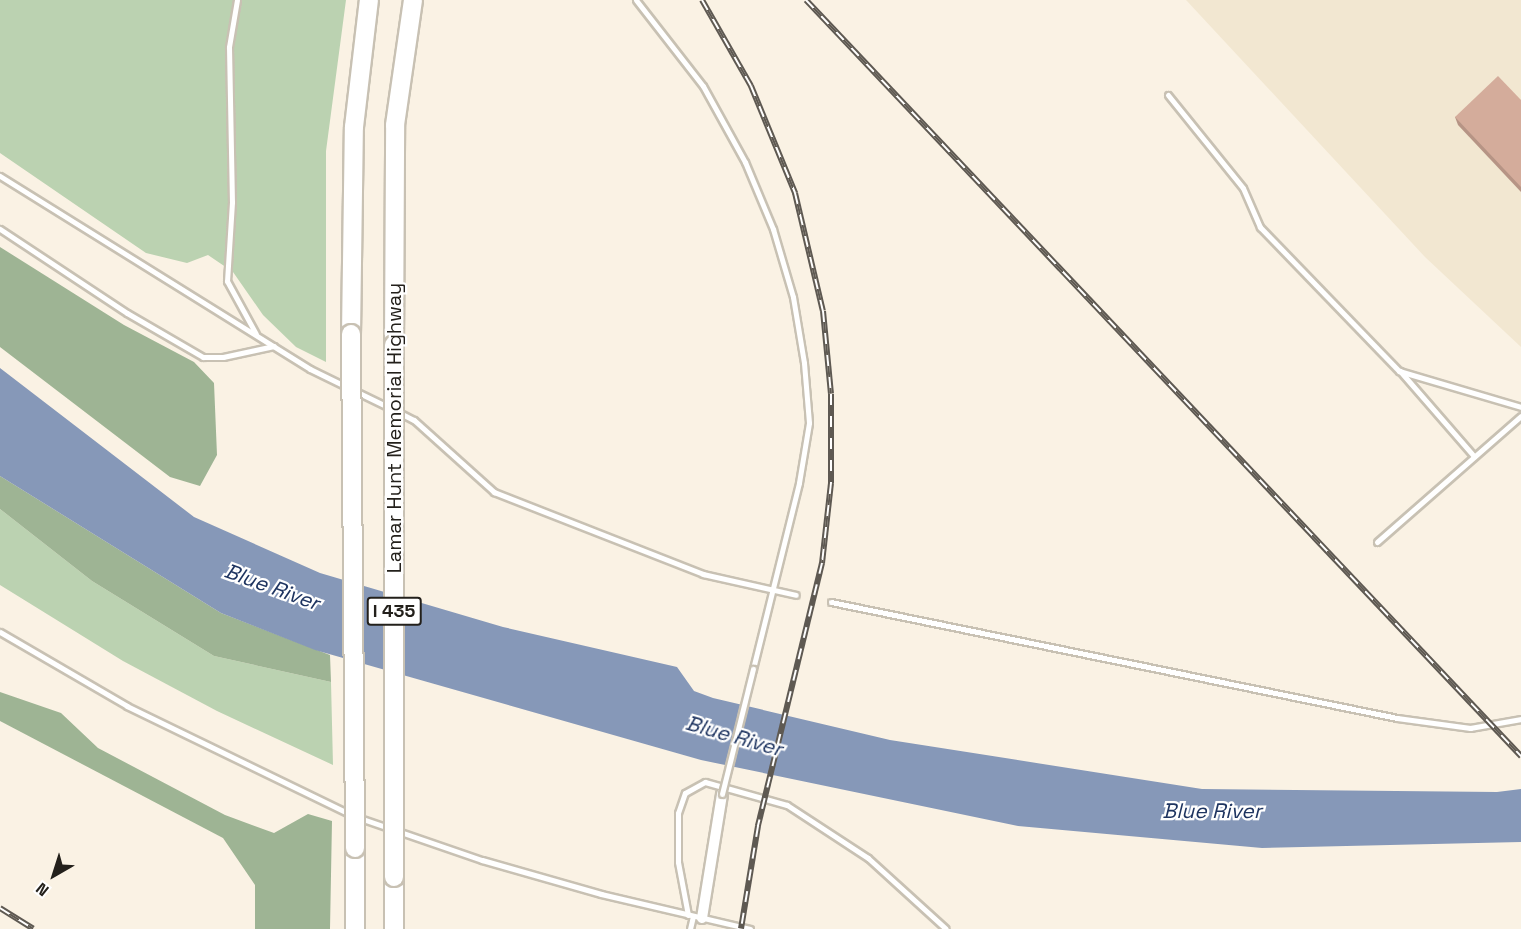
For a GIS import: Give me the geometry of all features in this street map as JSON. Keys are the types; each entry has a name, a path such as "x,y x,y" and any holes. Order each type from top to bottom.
{"highway":[{"name":"Lamar Hunt Memorial Highway","path":"355,929 351,334 354,128 369,0"},
{"name":"Lamar Hunt Memorial Highway","path":"394,929 395,125 413,0"}],"street":[{"path":"694,916 722,794"}],"lane":[{"path":"237,0 229,47 232,202 227,281 257,336"},
{"path":"636,0 703,86 745,162 773,229 792,297 804,363 808,423 799,483 722,794"},
{"path":"1168,95 1243,188 1260,227 1399,370 1474,456"},
{"path":"0,176 310,369 414,420 494,492 703,574 796,595"},
{"path":"0,229 127,313 203,357 223,357 274,346"},
{"path":"1399,370 1521,407"},
{"path":"1377,542 1521,416"},
{"path":"831,602 1397,718 1470,728 1521,719"},
{"path":"0,632 127,706 351,815 482,860 750,929"},
{"path":"690,929 694,916 678,862 678,813 685,793 705,782 787,805 868,858 946,929"}],"shaded area":[{"path":"1186,0 1521,0 1521,347 1425,257"}],"green space":[{"path":"0,0 346,0 326,151 326,362 296,347 263,315 233,272 208,255 187,263 146,253 0,153"},
{"path":"0,247 124,325 194,362 214,383 217,455 200,486 170,477 0,347"},
{"path":"0,476 221,613 330,655 331,682 214,656 92,581 0,509"},
{"path":"0,509 92,581 214,656 331,682 333,765 217,711 123,661 0,585"},
{"path":"0,692 61,713 98,748 225,815 274,833 308,814 332,821 330,929 255,929 255,885 223,838 0,721"}],"water":[{"name":"Blue River","path":"0,368 194,517 320,573 503,627 677,667 694,691 713,698 890,740 1202,789 1497,792 1521,789 1521,842 1262,848 1018,826 701,760 315,650 221,613 0,476"}],"building":[{"path":"1498,76 1521,100 1521,187 1455,117"}],"railway":[{"path":"702,0 751,86 795,193 823,311 831,394 831,483 822,563 758,826 741,929"},
{"path":"806,0 1521,756"},
{"path":"0,908 33,929"}]}
